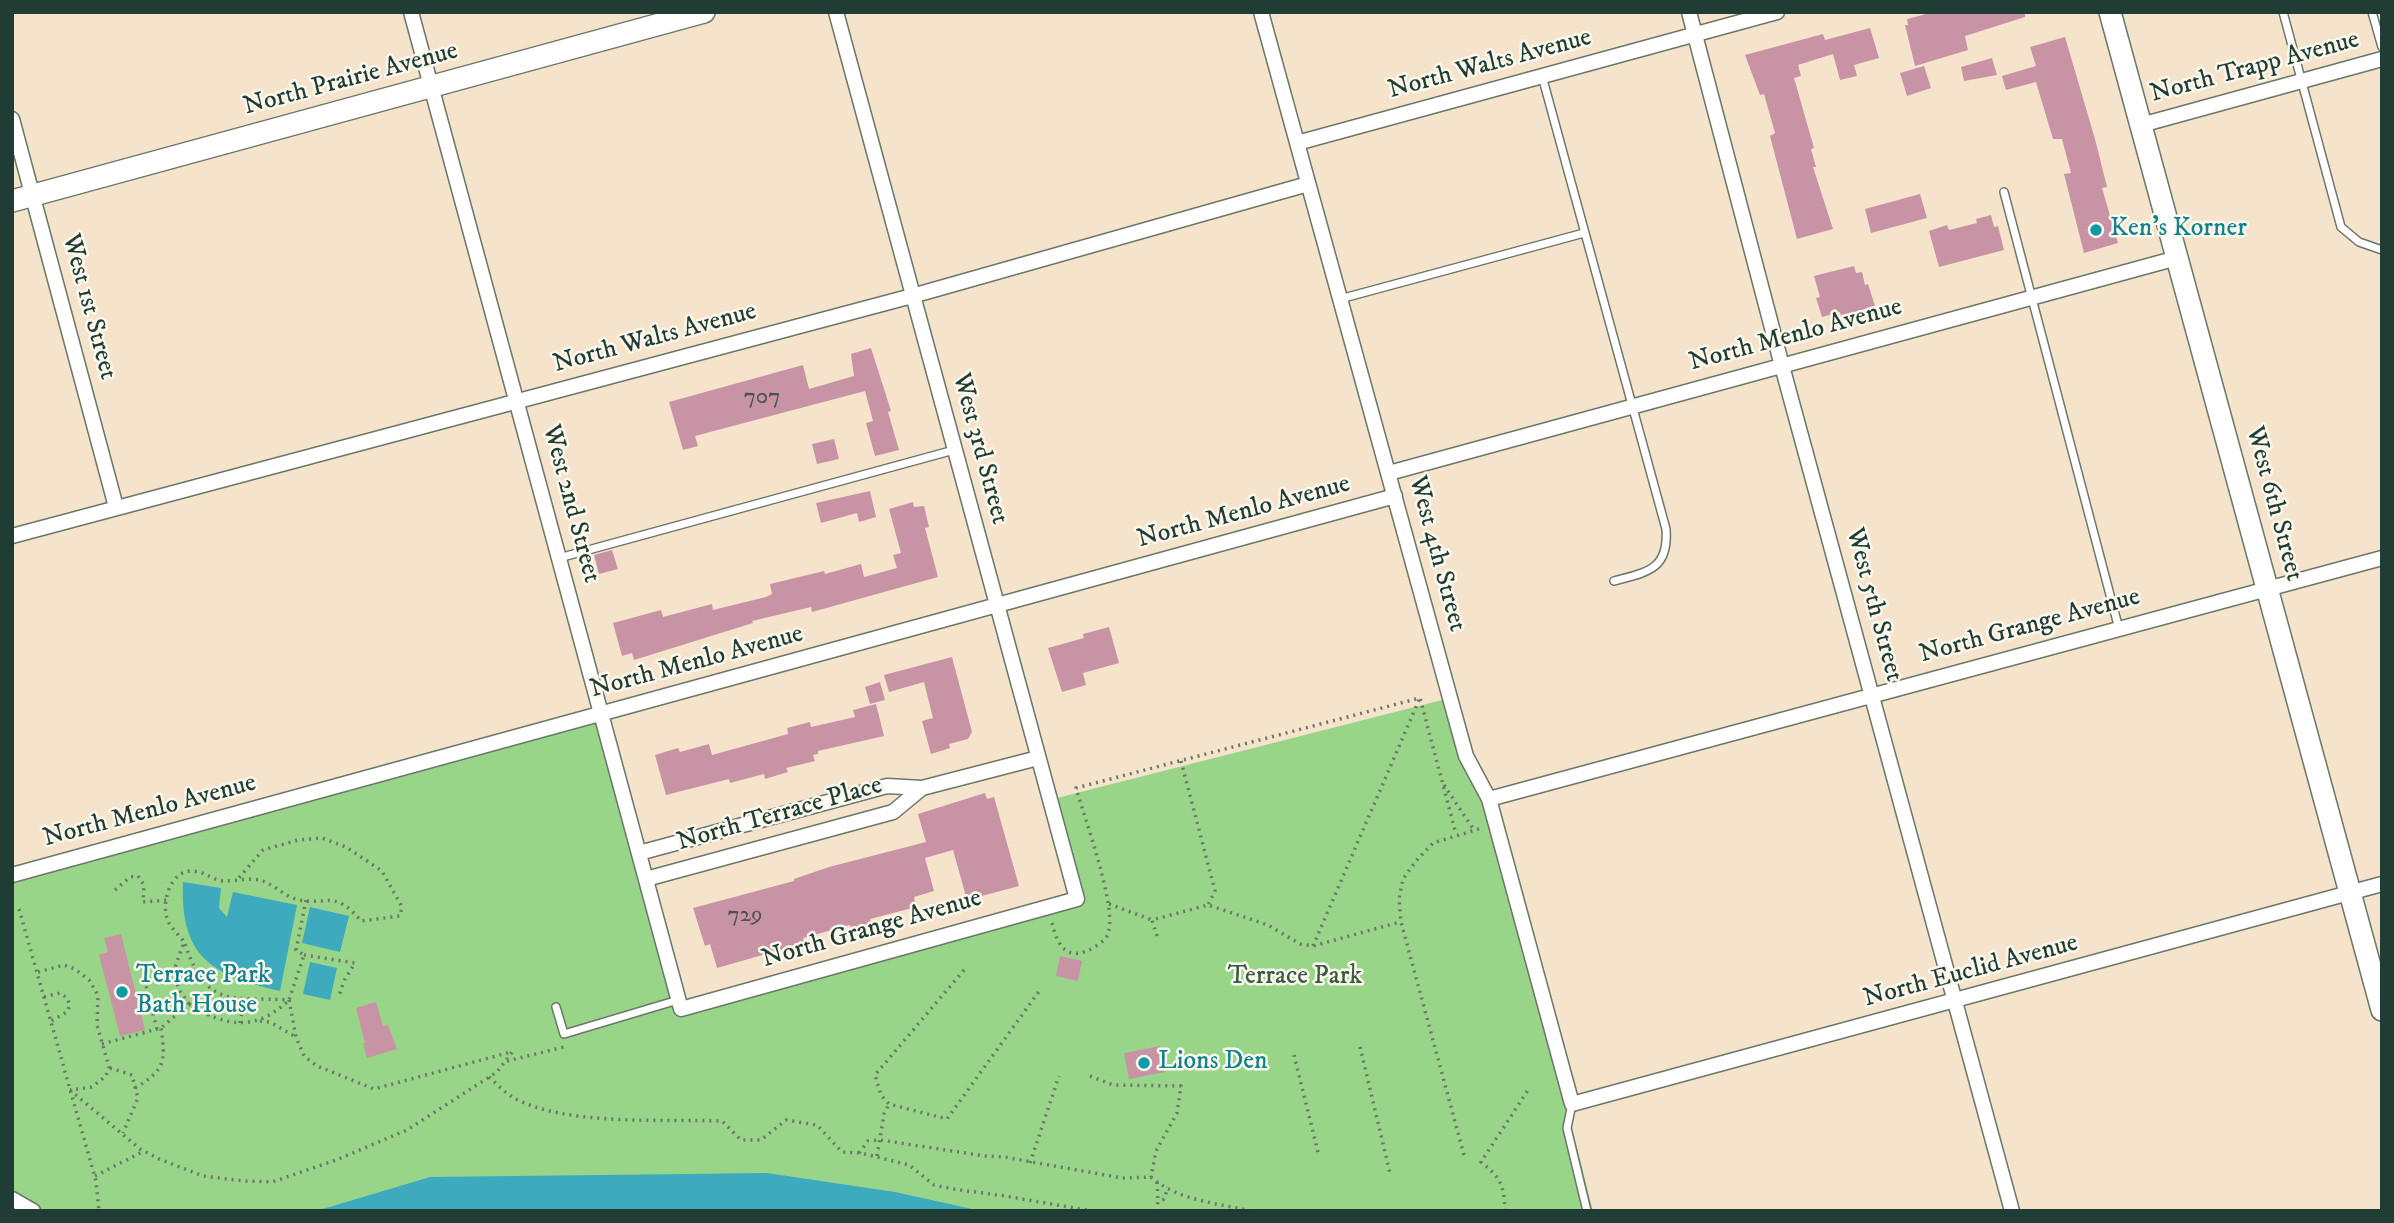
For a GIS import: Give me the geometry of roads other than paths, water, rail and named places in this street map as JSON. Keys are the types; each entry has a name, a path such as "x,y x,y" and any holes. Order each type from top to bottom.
{"main road":[{"name":"North Prairie Avenue","path":"23,199 704,12"},
{"name":"West 6th Street","path":"2110,12 2382,1010"}],"street":[{"name":"West 2nd Street","path":"411,12 680,1004"},
{"name":"West 3rd Street","path":"836,12 1077,899"},
{"name":"West 4th Street","path":"1261,12 1466,756 1489,799 1572,1104"},
{"name":"West 5th Street","path":"1689,12 1782,366 2012,1211"},
{"name":"North Walts Avenue","path":"1297,143 1777,12"},
{"name":"North Trapp Avenue","path":"2141,125 2382,60"},
{"name":"West 1st Street","path":"12,118 23,199 116,507"},
{"name":"North Walts Avenue","path":"12,536 912,296 1308,184"},
{"name":"North Menlo Avenue","path":"1389,473 2177,258"},
{"name":"North Menlo Avenue","path":"12,875 1395,496"},
{"name":"North Grange Avenue","path":"1489,799 2382,558"},
{"name":"North Terrace Place","path":"639,853 887,786 922,788 1038,758"},
{"name":"North Terrace Place","path":"646,880 893,812 922,788"},
{"name":"North Euclid Avenue","path":"1572,1104 2382,884"},
{"name":"North Grange Avenue","path":"680,1004 1077,899"},
{"path":"12,1199 33,1211"}],"lane":[{"path":"2283,12 2342,228 2360,242 2382,250"},
{"path":"2372,12 2382,47"},
{"path":"1542,76 1666,529 1664,556 1656,566 1647,572 1614,581"},
{"path":"2004,192 2119,629"},
{"path":"1340,299 1584,233"},
{"path":"558,558 954,450"},
{"path":"556,1007 564,1034 680,1004"},
{"path":"1572,1104 1567,1128 1587,1211"}],"water":[{"path":"183,882 221,888 219,908 227,917 233,892 297,905 280,991 236,978 205,959 194,946 187,929"},
{"path":"310,907 349,916 340,952 302,943"},
{"path":"310,962 337,968 330,1000 303,994"},
{"path":"767,1173 895,1192 981,1211 316,1211 430,1177"}],"place":[{"name":"Ken's Korner","path":"2096,230"},
{"name":"Terrace Park Bath House","path":"122,992"},
{"name":"Lions Den","path":"1144,1063"}],"park label":[{"name":"Terrace Park","path":"1295,978"}]}
